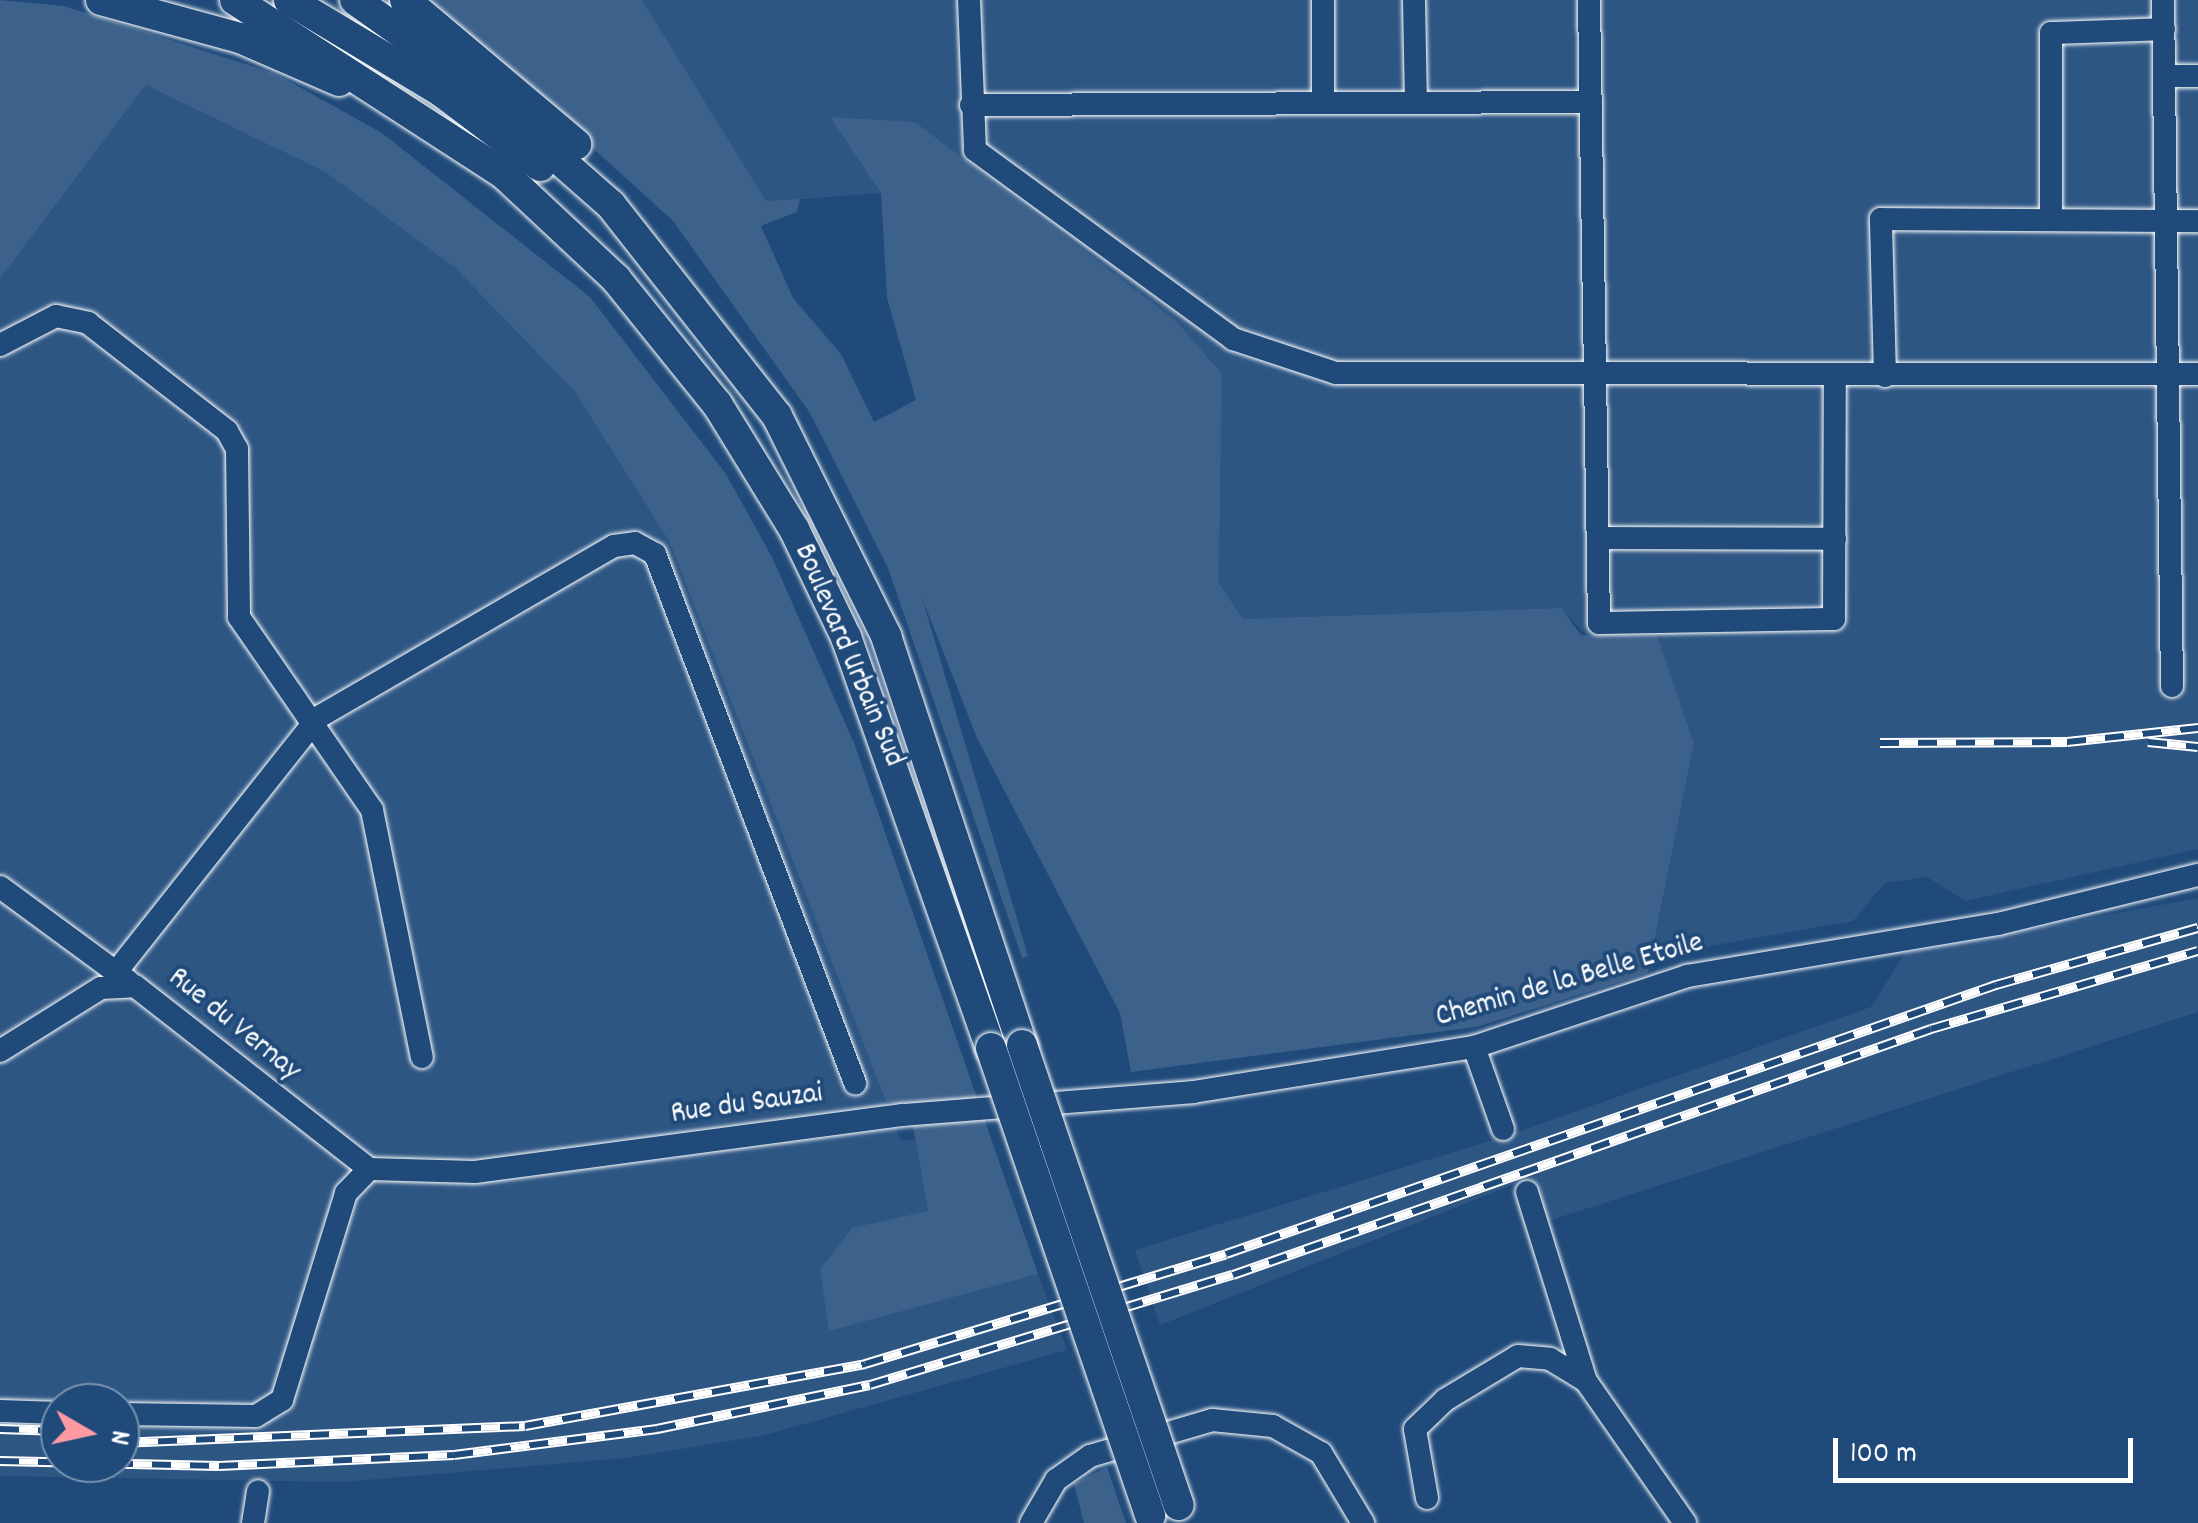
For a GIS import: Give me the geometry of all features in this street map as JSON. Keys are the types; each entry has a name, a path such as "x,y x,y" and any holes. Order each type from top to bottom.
{"highway":[{"path":"101,0 284,54 459,139"},
{"name":"Boulevard Urbain Sud","path":"235,0 459,139 643,310 766,480 860,672 1151,1520"},
{"path":"289,0 503,135 660,288 753,410 815,513 932,776"},
{"path":"355,0 568,165 653,250 732,354 848,545 932,776"},
{"path":"405,0 634,202 747,341 863,538 939,749 932,776"},
{"name":"Boulevard Urbain Sud","path":"932,776 1182,1514"}],"street":[{"path":"969,0 975,150 1233,339 1336,373 1595,377 2198,374"},
{"path":"1322,0 1323,103"},
{"path":"1414,0 1416,103"},
{"path":"1589,0 1598,623 1834,619 1836,376"},
{"path":"2164,0 2172,686"},
{"path":"2051,220 2051,33 2164,29"},
{"path":"2164,76 2198,76"},
{"path":"972,105 1591,102"},
{"path":"1886,376 1881,219 2198,221"},
{"path":"0,346 56,316 88,323 227,431 237,449 239,617 317,718 372,810 422,1057"},
{"path":"1598,538 1835,538"},
{"path":"0,886 125,979 317,718 614,546 636,543 655,554 855,1083"},
{"name":"Chemin de la Belle Etoile","path":"1133,1098 1474,1046 1687,976 1998,924 2198,875"},
{"name":"Rue du Vernay","path":"0,1051 100,988 125,979 369,1169"},
{"path":"1474,1046 1503,1129"},
{"name":"Rue du Sauzai","path":"369,1169 475,1172 903,1115 1133,1098"},
{"path":"140,1414 256,1416 282,1400 346,1194 369,1169"},
{"path":"1526,1192 1586,1382 1686,1523"},
{"path":"1427,1498 1415,1429 1445,1400 1518,1356 1550,1359 1586,1382"},
{"path":"0,1411 40,1412"},
{"path":"1032,1523 1056,1480 1090,1456 1238,1420 1273,1426 1320,1453 1362,1523"},
{"path":"253,1523 258,1491"}],"shaded area":[{"path":"0,0 64,6 276,74 382,133 590,297 726,474 772,557 854,743 1038,1274 829,1331 820,1269 852,1228 928,1211 909,1105 886,1102 670,543 575,392 454,267 325,172 146,85 0,278"},
{"path":"430,0 642,0 766,201 800,199 797,212 761,226 793,298 841,354 874,422 916,400 887,298 881,193 830,117 915,122 1176,321 1222,374 1219,583 1243,619 1561,608 1581,635 1657,636 1694,744 1648,973 1476,1027 1131,1072 1120,1013 977,738 922,598 1028,956 1022,958 888,568 810,413 673,221"},
{"path":"626,0 2198,0 2198,849 1965,901 1927,877 1885,883 1853,921 1652,956 1694,744 1560,608 1243,619 1219,583 1222,374 881,193 766,202"},
{"path":"0,13 325,172 454,267 575,392 670,543 901,1141 915,1139 928,1211 960,1294 1038,1274 1067,1350 765,1435 626,1458 343,1482 140,1478 140,1383 40,1383 40,1477 0,1476"},
{"path":"2198,898 2198,1012 1548,1221 1530,1178 1160,1325 1135,1250 1512,1134 1871,1007 1905,953"},
{"path":"1107,1467 1126,1523 1084,1523 1074,1484"}],"railway":[{"path":"1880,743 2067,742 2198,728"},
{"path":"2148,742 2198,747"},
{"path":"140,1442 525,1426 865,1364 1226,1254 1996,985 2198,928"},
{"path":"0,1461 219,1466 454,1455 657,1429 870,1385 1233,1275 1931,1029 2198,951"},
{"path":"0,1429 40,1430"}]}
